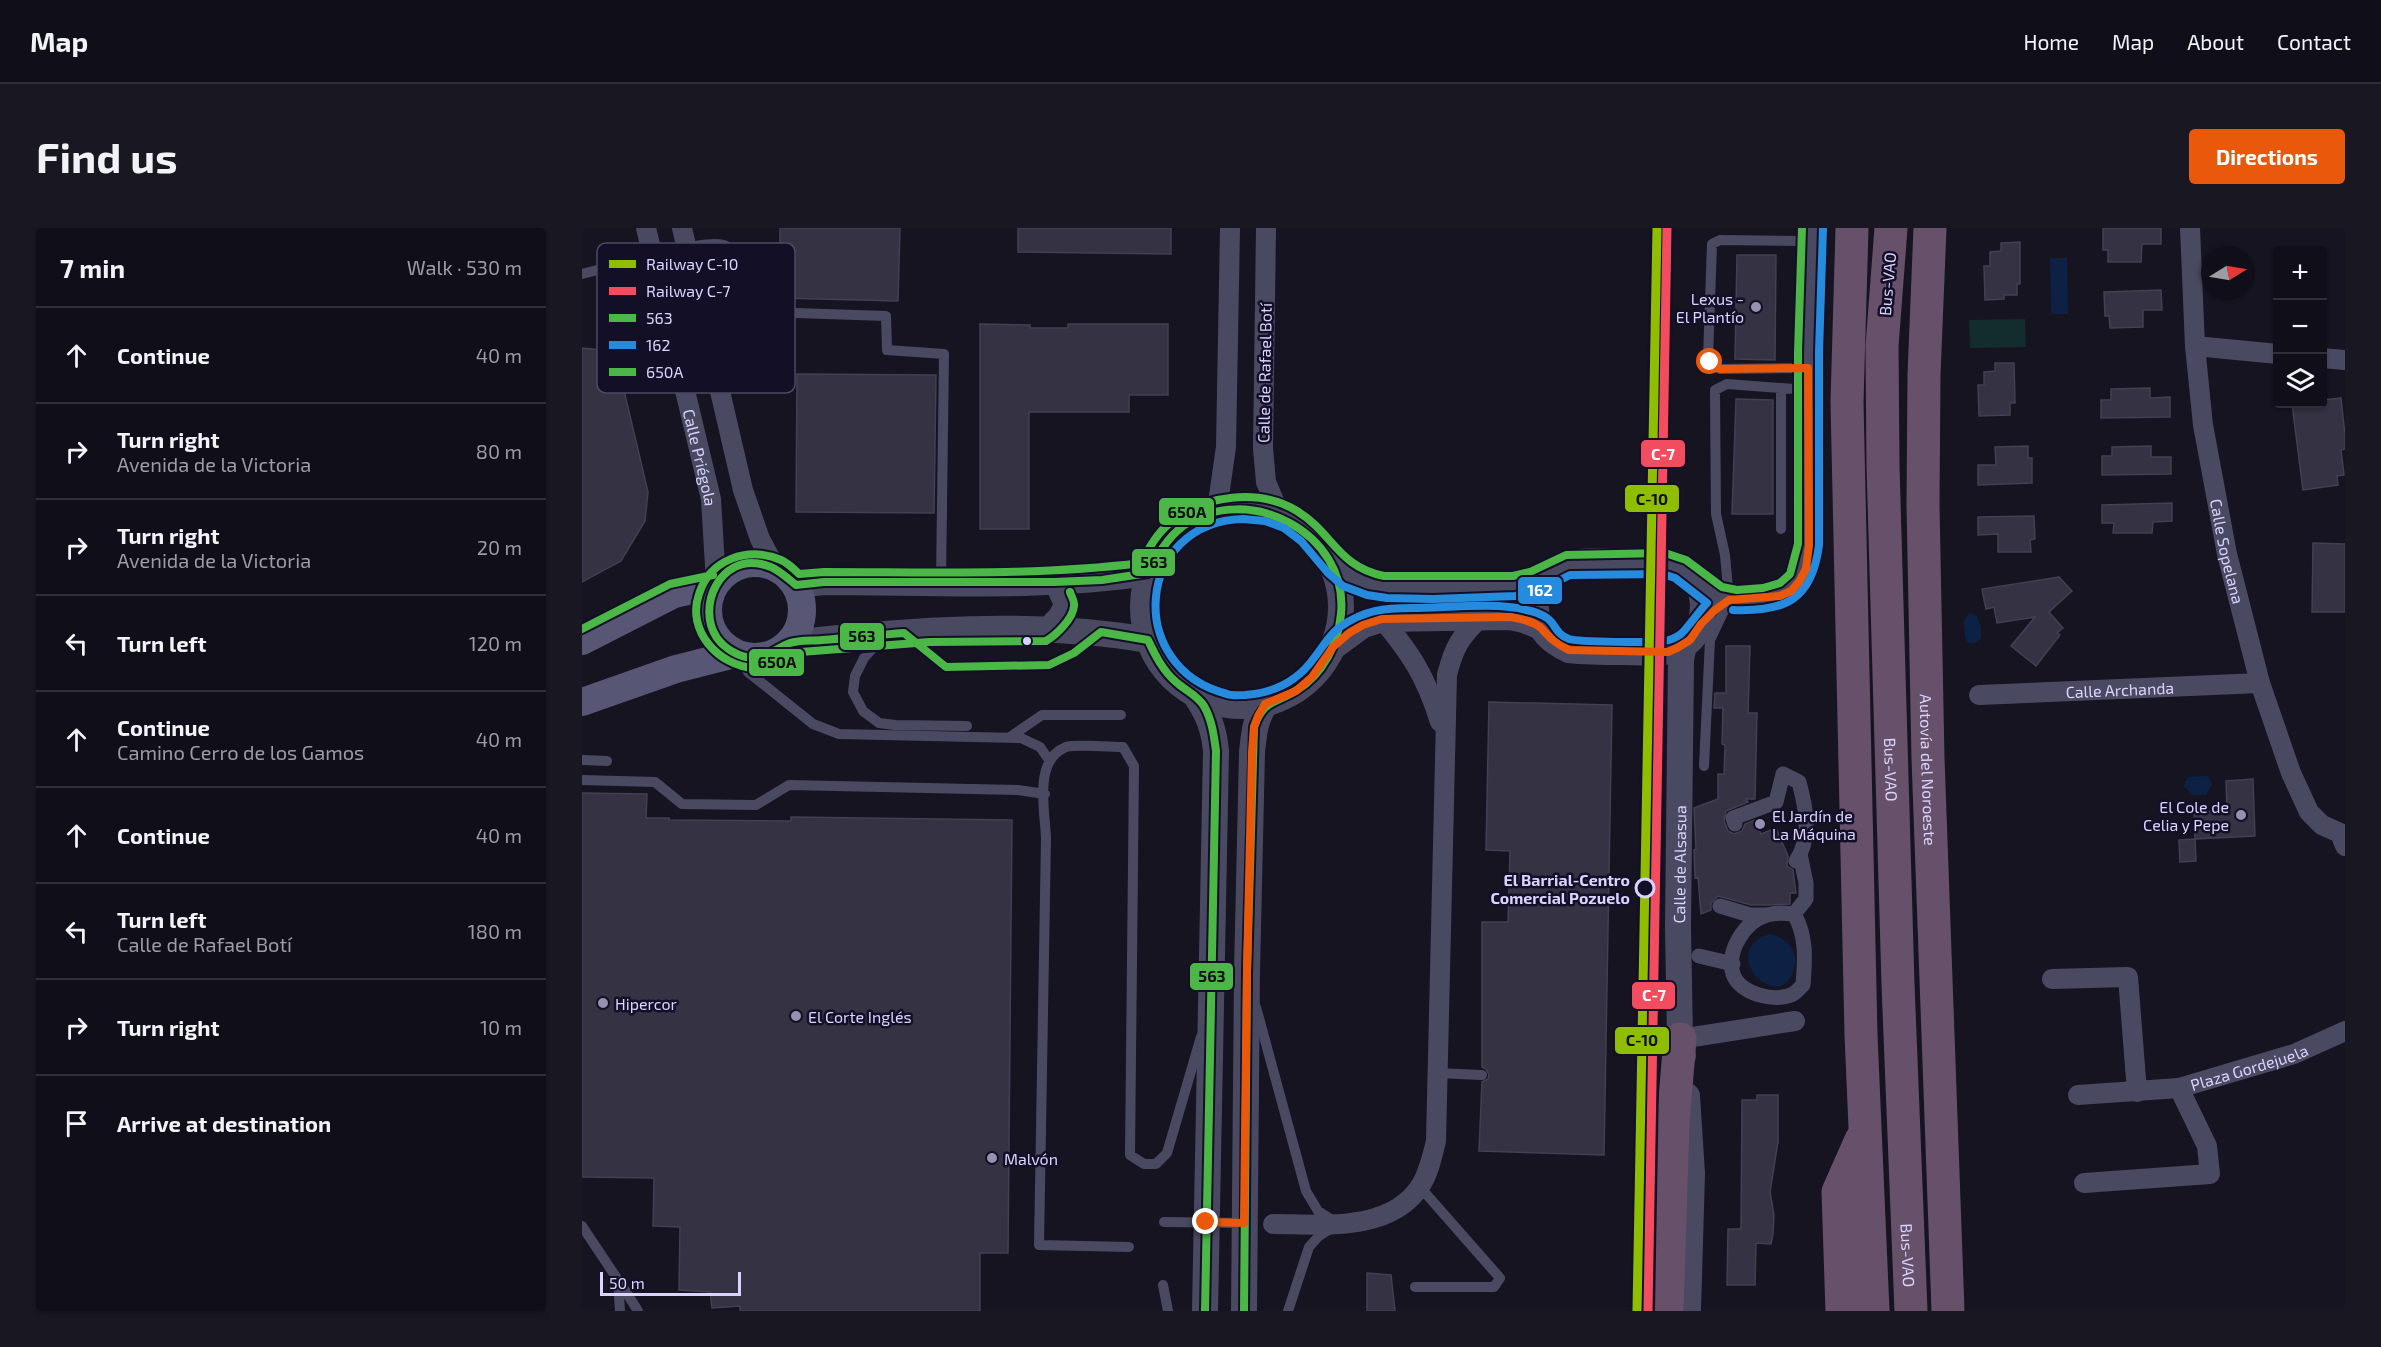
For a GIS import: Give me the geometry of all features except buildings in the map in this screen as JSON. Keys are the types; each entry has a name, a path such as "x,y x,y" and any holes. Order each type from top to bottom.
{"highway":[{"path":"1852,228 1847,402 1864,1133 1873,1311"},
{"name":"Bus-VAO","path":"1891,228 1882,346 1882,466 1911,1311"},
{"name":"Autovía del Noroeste","path":"1933,234 1924,375 1923,505 1928,758 1948,1311"},
{"path":"1667,1311 1673,1123 1680,1039"},
{"path":"1842,1311 1838,1192 1864,1133"}],"main road":[{"path":"750,563 786,576 802,600 802,615 798,630 790,643 779,652 766,657 753,658 737,654 722,644 712,631 708,616 709,600 715,584 727,572 750,563"},
{"path":"582,641 674,594 715,584"},
{"path":"582,702 676,669 737,654"}],"street":[{"name":"Calle Priégola","path":"646,228 650,243"},
{"path":"1217,510 1226,447 1230,228"},
{"name":"Calle de Rafael Botí","path":"1266,228 1263,448 1266,482 1280,515"},
{"name":"Calle Sopelana","path":"2190,228 2195,346 2203,425 2227,554 2260,683 2291,773 2309,812 2322,825 2343,836"},
{"path":"1205,1311 1215,799 1214,734 1209,718 1196,696 1159,663 1148,640 1142,607 1148,573 1163,544 1187,523 1217,510 1249,507 1280,515 1306,531 1342,571 1356,581 1370,585 1383,587 1514,586 1533,582 1567,565 1664,563 1676,566 1714,595 1729,600 1780,596 1791,591 1806,569 1809,545 1808,379 1812,235"},
{"path":"2195,346 2273,354"},
{"path":"2327,358 2345,360"},
{"name":"Calle Priégola","path":"686,393 711,499 715,584"},
{"name":"Calle Priégola","path":"720,393 743,490 760,539 786,576"},
{"path":"1327,555 1338,580 1341,608 1333,647"},
{"path":"786,576 824,582 1054,582 1102,580 1148,573"},
{"path":"1549,575 1538,594 1536,608 1541,627 1545,635 1556,644 1569,650 1605,652 1676,648 1693,637 1701,624 1729,600"},
{"path":"1694,579 1704,599 1701,624"},
{"path":"1043,631 1058,616 1064,605 1054,582"},
{"path":"1273,1224 1338,1224 1387,1214 1420,1187 1431,1166 1436,1141 1447,675 1453,652 1463,634 1481,617"},
{"path":"1196,696 1228,706 1265,704 1296,691 1312,677 1333,647 1363,625 1382,619 1510,617 1541,627"},
{"path":"1382,619 1408,650 1430,689 1445,739"},
{"path":"790,643 895,633 982,629 1101,632 1148,640"},
{"name":"Calle de Alsasua","path":"1676,648 1675,663 1681,689 1678,927 1680,1039 1692,1173 1688,1311"},
{"name":"Calle Archanda","path":"1979,695 2260,683"},
{"path":"1244,1311 1247,961 1252,752 1254,727 1265,704"},
{"path":"1720,906 1750,915 1794,914 1806,899 1806,883 1796,860 1806,834 1806,808 1799,782 1783,774 1776,802 1733,818 1735,824"},
{"path":"1215,799 1223,793 1232,791 1239,793 1242,800 1240,929 1247,961"},
{"path":"1766,915 1750,926 1735,944 1733,975 1743,986 1756,994 1772,998 1792,994 1803,985 1805,954 1801,926 1794,914"},
{"path":"1700,956 1733,964"},
{"path":"2052,979 2128,977 2137,1092"},
{"path":"1680,1039 1796,1021"},
{"name":"Plaza Gordejuela","path":"2084,1183 2210,1174 2207,1146 2179,1088 2294,1054 2345,1031"},
{"path":"2078,1095 2179,1088"}],"lane":[{"path":"1808,379 1720,369 1710,362 1709,346 1712,244 1720,240 1812,235"},
{"path":"684,237 710,243"},
{"path":"582,274 597,270"},
{"path":"795,313 886,316 887,350 944,354 941,582"},
{"path":"1704,766 1710,640 1729,600 1725,555 1716,514 1715,390 1727,384 1781,389 1808,379"},
{"path":"1781,389 1782,529"},
{"path":"967,726 879,723 862,711 853,692 855,676 864,658 895,633 946,667 1049,666 1074,653 1101,632"},
{"path":"737,654 748,672 813,724 839,734 1021,738 1040,747 1049,760"},
{"path":"1010,737 1042,715 1121,715"},
{"path":"1129,1247 1039,1245 1046,838 1045,794 1042,782 1049,760 1066,747 1123,747 1134,766 1129,1122 1130,1155 1144,1164 1156,1164 1167,1154 1211,1002"},
{"path":"582,760 607,761"},
{"path":"582,780 655,782 682,804 756,805 789,785 1018,790 1045,794"},
{"path":"1247,961 1306,1191 1318,1211 1338,1224 1319,1236 1309,1247 1288,1311"},
{"path":"1436,1073 1482,1075"},
{"path":"1415,1287 1494,1287 1500,1278 1420,1187"},
{"path":"1164,1222 1244,1223"},
{"path":"582,1226 638,1311"},
{"path":"618,1280 620,1311"},
{"path":"1162,1286 1168,1311"}],"green space":[{"path":"2025,319 2026,347 1970,348 1969,320"}],"water":[{"path":"2050,258 2067,258 2068,314 2051,314"},
{"path":"1970,613 1977,616 1981,628 1981,638 1974,644 1967,641 1963,621"},
{"path":"2208,776 2212,784 2206,795 2193,795 2184,787 2187,777"},
{"path":"1768,934 1790,945 1795,956 1794,969 1787,982 1777,987 1766,984 1750,967 1748,955 1754,943"}],"rail line":[{"name":"C-10","path":"1637,1311 1657,228"},
{"name":"C-7","path":"1648,1311 1667,228"}],"transit line":[{"name":"650A","path":"1070,592 1074,604 1071,616 1059,631 1046,641 929,642 801,652 761,668 741,666 718,653 701,633 696,608 704,582 712,572 721,564 743,555 756,554 781,560 799,574 1023,572 1141,563 1150,546 1162,531 1184,513 1215,501 1249,497 1266,499 1297,511 1356,565 1384,576 1513,576 1530,572 1566,555 1665,553 1686,560 1722,587 1737,590 1763,588 1780,583 1790,574 1798,544 1798,352 1802,228"},
{"name":"162","path":"1733,610 1767,608 1793,599 1810,579 1815,564 1819,545 1819,352 1823,228"},
{"name":"563","path":"1205,1311 1216,751 1211,722 1204,706 1167,673 1148,640 1101,632 1074,653 1049,665 946,667 904,633 797,641 763,656 752,658 742,656 720,642 711,626 709,612 716,586 734,567 746,563 766,565 780,572 796,585 824,582 1102,580 1148,573 1167,542 1183,526 1209,514 1236,509 1264,513 1289,523 1312,539 1329,560 1339,585 1341,614 1333,647 1314,676 1297,690 1266,707 1254,727 1247,972 1244,1311"},
{"name":"162","path":"1243,519 1265,521 1284,528 1301,541 1328,573 1343,586 1367,595 1433,599 1515,596 1537,592 1570,575 1663,574 1675,578 1707,603 1686,628 1673,639 1646,642 1569,639 1545,617 1531,611 1500,606 1375,611 1357,617 1336,630 1300,674 1284,685 1255,694 1229,695 1194,679 1171,656 1158,628 1156,598 1163,569 1180,544 1207,526 1243,519"},
{"name":"650A","path":"582,629 670,584 713,575"}],"place":[{"name":"Lexus - El Plantío","path":"1756,307"},
{"name":"El Cole de Celia y Pepe","path":"2241,815"},
{"name":"El Jardín de La Máquina","path":"1760,824"},
{"name":"El Barrial-Centro Comercial Pozuelo","path":"1645,888"},
{"name":"Hipercor","path":"603,1003"},
{"name":"El Corte Inglés","path":"796,1016"},
{"name":"Malvón","path":"992,1158"}],"route":[{"path":"1206,1222 1244,1223 1252,752 1254,727 1265,704 1296,691 1325,662 1333,647 1349,633 1363,625 1382,619 1510,617 1541,627 1545,635 1556,644 1569,650 1668,652 1690,640 1701,624 1729,600 1780,596 1791,591 1806,569 1809,545 1808,368 1720,369 1710,362"}]}
